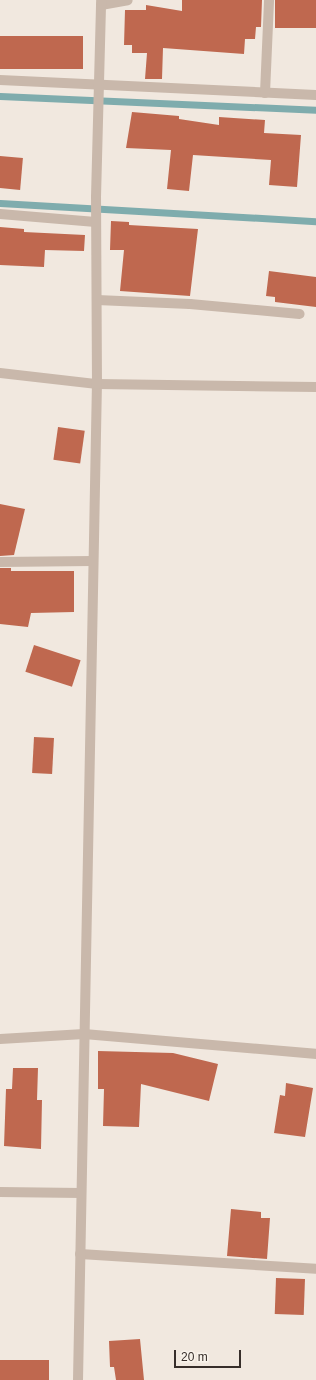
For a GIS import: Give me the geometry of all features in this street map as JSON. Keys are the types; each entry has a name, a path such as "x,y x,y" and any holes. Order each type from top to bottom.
{"street":[{"path":"78,1380 92,561 97,384 96,197 101,3 128,0"},
{"path":"265,93 269,0"},
{"path":"0,80 98,86 316,95"},
{"path":"0,214 96,222"},
{"path":"96,300 190,304 300,314"},
{"path":"0,373 97,384 316,387"},
{"path":"0,562 92,561"},
{"path":"0,1039 84,1034 316,1054"},
{"path":"0,1192 81,1194"},
{"path":"80,1254 316,1269"}],"building":[{"path":"182,0 262,0 261,27 256,27 255,39 245,39 244,54 163,48 162,79 145,79 147,53 132,53 132,45 124,45 125,10 146,10 146,5 182,11"},
{"path":"275,0 316,0 316,28 275,28"},
{"path":"0,36 83,36 83,69 0,69"},
{"path":"132,112 179,116 179,119 219,125 219,117 265,120 264,133 301,135 297,187 269,185 271,160 193,155 189,191 167,189 171,150 126,148"},
{"path":"0,156 23,158 20,190 0,188"},
{"path":"111,221 129,222 129,225 198,229 190,296 120,291 124,250 110,250"},
{"path":"0,227 24,229 24,232 85,235 84,251 45,250 44,267 0,265"},
{"path":"269,271 316,277 316,307 275,302 275,297 266,296"},
{"path":"58,427 85,431 80,463 53,460"},
{"path":"0,504 25,509 14,555 0,556"},
{"path":"0,568 11,568 11,571 74,571 74,612 31,613 28,627 0,624"},
{"path":"34,645 81,660 72,687 25,672"},
{"path":"34,737 54,738 52,774 32,773"},
{"path":"98,1051 173,1053 218,1064 209,1101 141,1084 139,1127 103,1126 104,1089 98,1089"},
{"path":"13,1068 38,1068 37,1100 42,1100 41,1149 4,1146 6,1089 12,1089"},
{"path":"286,1083 313,1088 305,1137 274,1133 280,1095 285,1096"},
{"path":"231,1209 261,1212 261,1218 270,1218 267,1259 227,1256"},
{"path":"276,1278 305,1279 304,1315 275,1314"},
{"path":"140,1339 144,1380 116,1380 114,1367 110,1367 109,1341"},
{"path":"0,1360 49,1360 49,1380 0,1380"}],"waterway":[{"path":"0,96 316,110"},
{"path":"0,203 316,221"}]}
